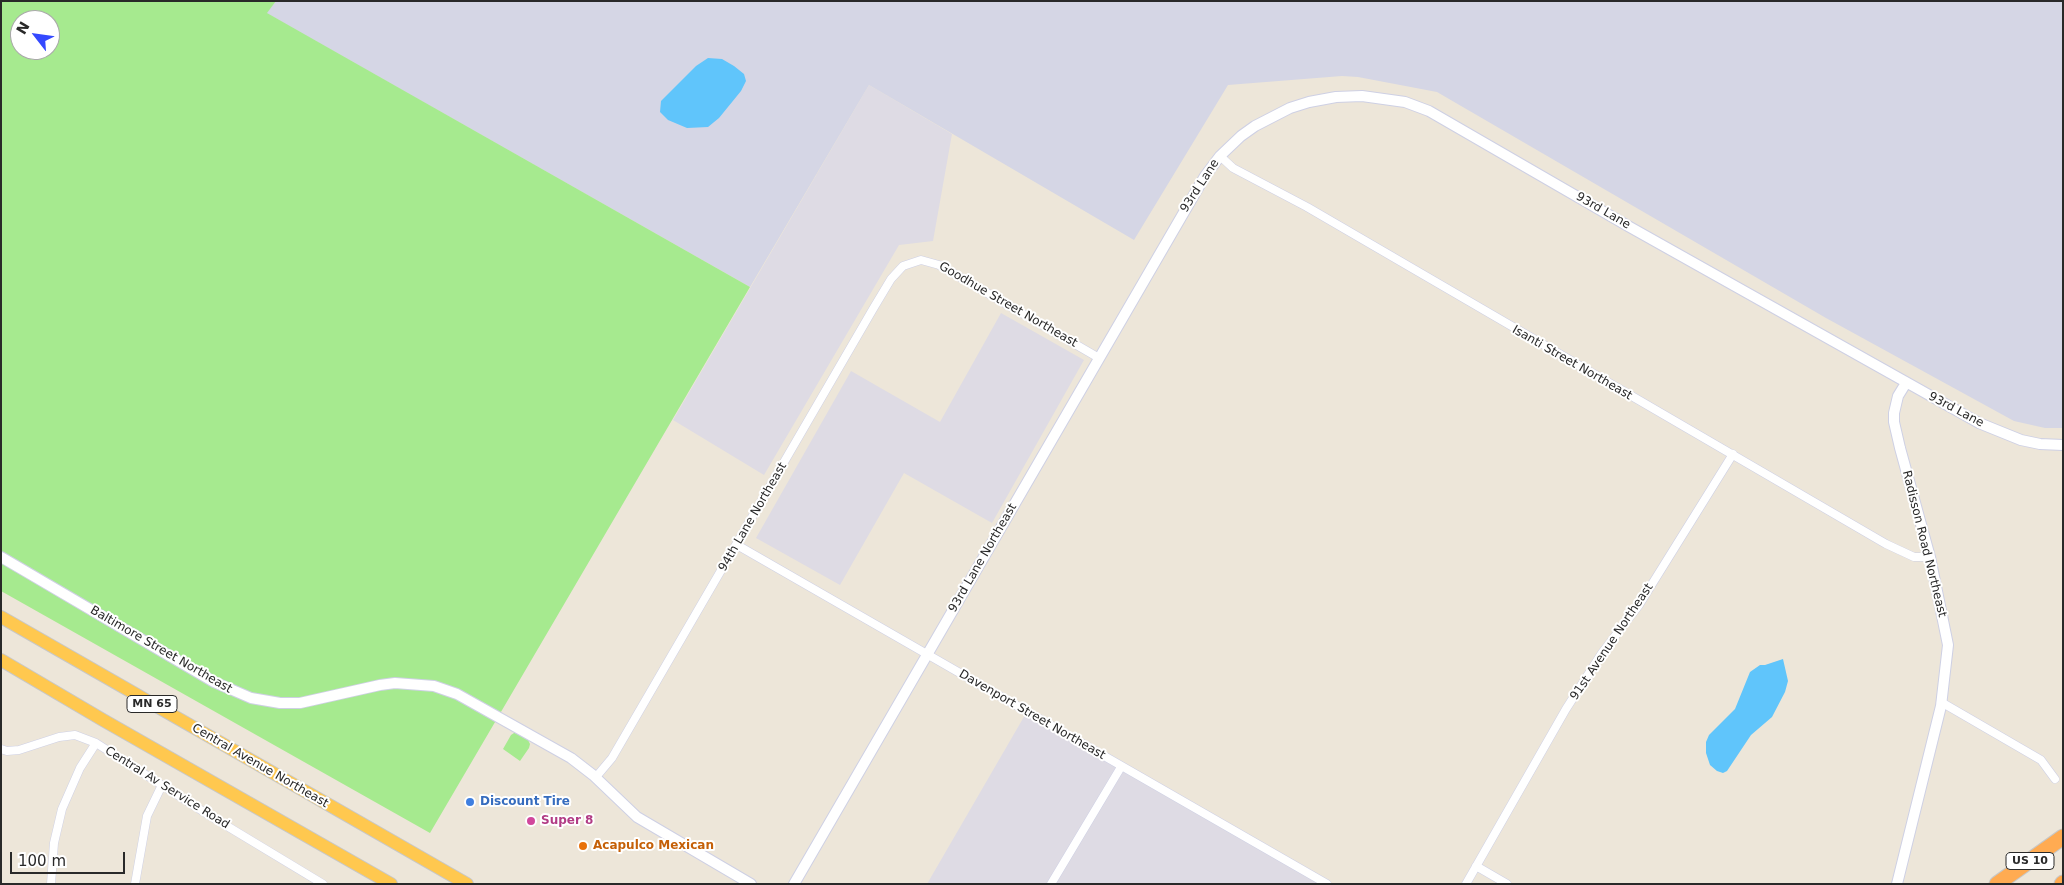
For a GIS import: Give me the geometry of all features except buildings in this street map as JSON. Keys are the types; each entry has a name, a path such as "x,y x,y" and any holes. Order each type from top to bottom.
{"highway":[{"name":"Central Avenue Northeast","path":"1,617 467,884"},
{"name":"MN 65","path":"2,662 391,884"},
{"name":"US 10","path":"1997,884 2063,837"}],"street":[{"name":"93rd Lane","path":"1172,232 1205,176 1220,156 1241,136 1255,126 1290,108 1309,102 1336,97 1362,96 1391,99 1418,106 1440,117 1628,226 1906,383 1996,431 2030,442 2063,445"},
{"name":"Isanti Street Northeast","path":"1220,156 1233,168 1307,208 1886,544 1914,557 1930,557"},
{"name":"93rd Lane Northeast","path":"794,884 1172,232"},
{"name":"Goodhue Street Northeast","path":"914,262 929,262 939,265 1099,358"},
{"name":"94th Lane Northeast","path":"596,777 612,758 881,294 896,272 914,262"},
{"name":"Radisson Road Northeast","path":"1897,884 1941,702 1948,645 1930,557 1894,422 1898,396 1906,383"},
{"name":"91st Avenue Northeast","path":"1466,884 1566,709 1602,653 1639,605 1732,454"},
{"name":"Davenport Street Northeast","path":"737,545 1327,884"},
{"name":"Baltimore Street Northeast","path":"1,558 214,682 238,694 265,701 291,704 328,698 380,685 408,683 434,686 457,694 571,758 596,777 637,817 751,884"},
{"path":"1941,702 2041,760 2055,779"},
{"name":"Central Av Service Road","path":"2,751 19,750 59,737 74,735 96,743 207,814 323,884"},
{"path":"51,884 54,843 62,809 80,768 96,743"},
{"path":"1051,884 1121,767"},
{"path":"135,884 147,816 162,785"},
{"path":"1476,866 1508,884"}],"shaded area":[{"path":"276,1 2063,1 2063,428 2045,428 2014,421 1826,318 1437,92 1358,77 1342,76 1228,85 1134,240 869,85 750,287 266,13"},
{"path":"869,85 952,134 933,241 899,245 764,475 673,420"},
{"path":"1001,313 1084,360 992,523 904,473 840,585 756,538 851,371 940,422"},
{"path":"1025,715 1256,844 1327,884 927,884"}],"green space":[{"path":"1,1 276,1 267,13 750,287 430,833 1,591"},
{"path":"514,733 527,738 530,744 520,761 503,749"}],"water":[{"path":"708,58 722,59 744,74 746,81 741,91 719,118 708,127 687,128 668,120 660,112 661,101 696,66"},
{"path":"1783,659 1788,681 1785,692 1772,717 1751,735 1727,771 1723,773 1717,771 1710,765 1706,753 1706,742 1709,735 1735,709 1750,672 1760,665"}],"place":[{"name":"Discount Tire","path":"470,802"},
{"name":"Super 8","path":"531,821"},
{"name":"Acapulco Mexican","path":"583,846"}]}
